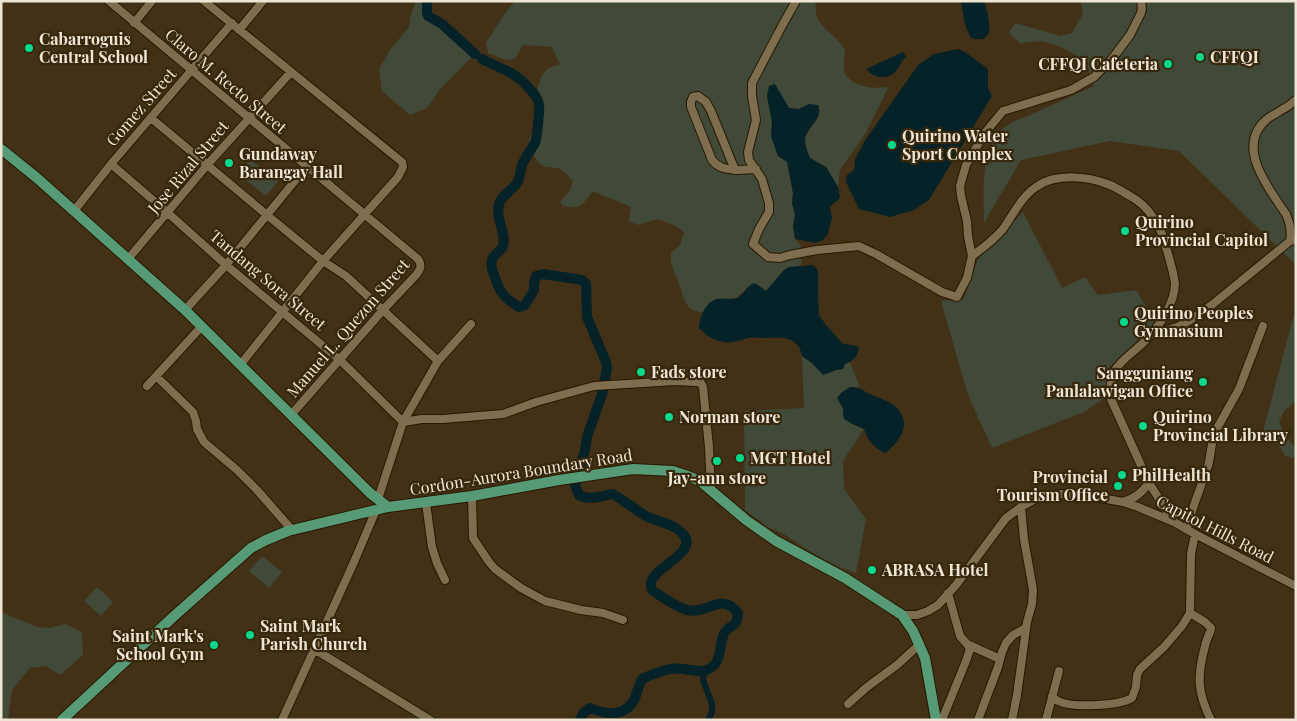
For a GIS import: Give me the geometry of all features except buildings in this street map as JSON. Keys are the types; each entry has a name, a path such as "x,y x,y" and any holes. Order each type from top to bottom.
{"main road":[{"path":"1,149 185,310 374,496 388,507"},
{"name":"Cordon-Aurora Boundary Road","path":"62,720 251,548 266,540 292,530 388,507 472,496 633,469 673,471 700,481 746,520 776,541 845,578 902,615 914,631 925,658 936,720"},
{"path":"373,510 374,496"}],"street":[{"name":"Claro M. Recto Street","path":"109,1 418,259"},
{"path":"134,23 152,1"},
{"path":"204,1 402,162 404,167 398,177 324,261 241,364"},
{"path":"239,30 263,1"},
{"path":"796,1 752,83 756,120 748,152 749,160 762,179 769,204 769,212 759,228 753,244 768,257 780,258 817,250 859,246 942,292 957,297 967,278 972,256 960,186 966,164 984,134 1003,111 1071,90 1094,77 1112,59 1130,35 1141,13 1141,1"},
{"name":"Gomez Street","path":"74,211 110,164 232,24"},
{"name":"Jose Rizal Street","path":"128,259 208,164 291,72"},
{"path":"735,170 709,106 702,98 698,96 693,97 691,107 712,160 721,168 735,170 756,169"},
{"path":"1152,334 1177,327 1188,321 1213,304 1293,241 1289,220 1261,176 1253,149 1254,139 1262,124 1296,100"},
{"path":"151,118 267,215 324,261 346,276 438,361"},
{"name":"Tandang Sora Street","path":"110,164 226,265 340,360 403,422"},
{"path":"185,310 226,265 307,166"},
{"path":"972,256 995,238 1036,187 1049,181 1078,177 1109,185 1134,198 1148,210 1165,243 1175,284 1173,298 1152,334 1122,361 1113,374 1110,394 1113,406 1149,483 1174,522"},
{"name":"Manuel L. Quezon Street","path":"291,415 419,271 421,265 418,259"},
{"path":"374,496 403,422 438,361 471,324"},
{"path":"147,386 202,326"},
{"path":"1187,529 1190,515 1208,466 1215,432 1239,389 1263,326"},
{"path":"157,377 193,412 197,429 204,442 237,470 292,530"},
{"path":"403,422 422,418 443,419 503,414 536,402 594,386 675,381 696,382 702,384 703,387 711,490"},
{"path":"1123,502 1132,500 1149,483"},
{"name":"Capitol Hills Road","path":"902,615 917,615 938,605 1006,518 1041,496 1062,494 1123,502 1138,506 1174,522 1296,586"},
{"path":"472,496 473,538 495,569 521,588 546,601 580,610 602,613 623,620"},
{"path":"426,502 432,547 437,563 446,580"},
{"path":"1012,720 1033,590 1024,539 1021,507"},
{"path":"282,720 354,562 373,510"},
{"path":"1052,696 1059,702 1082,706 1130,700 1136,688 1137,675 1140,669 1164,647 1182,626 1190,613 1190,554 1195,534"},
{"path":"942,720 970,649 960,636 948,593"},
{"path":"1190,613 1211,628 1201,661 1199,677 1203,705 1210,720"},
{"path":"978,720 1006,643 1013,635 1026,628"},
{"path":"848,704 920,644"},
{"path":"967,644 1000,659"},
{"path":"314,649 430,720"},
{"path":"1046,720 1059,671"}],"green space":[{"path":"416,1 427,1 427,13 475,54 440,89 427,108 410,115 382,91 379,69 390,50 409,27 410,17"},
{"path":"515,1 816,1 817,17 845,50 844,68 847,77 865,87 888,88 866,133 840,169 838,187 826,167 809,158 806,148 805,137 819,116 809,104 799,109 789,108 786,103 767,96 772,122 771,136 778,156 787,161 795,214 793,227 795,239 801,246 797,254 802,261 800,267 784,270 766,291 759,286 741,293 737,298 717,299 709,303 703,312 697,311 685,302 671,263 671,253 680,245 684,232 674,225 658,219 638,225 629,221 631,207 593,191 581,205 573,207 563,206 560,202 570,190 573,181 558,168 544,167 537,161 529,140 538,120 538,87 541,77 547,69 560,64 552,47 523,45 515,59 506,60 488,53 486,43"},
{"path":"1081,1 1296,1 1296,265 1179,151 1110,141 1021,160 984,223 986,162 988,152 996,136 1013,122 1094,86 1087,66 1077,56 1061,47 1042,41 1020,43 1009,33 1015,23 1061,36 1072,33 1083,14"},
{"path":"250,159 278,181 266,196 238,174"},
{"path":"1023,212 1062,288 1085,277 1098,295 1136,290 1156,323 1110,366 1105,398 1084,412 992,448 968,395 941,301 964,299 978,259"},
{"path":"1296,307 1296,401 1284,411 1279,421 1285,437 1296,447 1296,455 1293,458 1285,456 1281,448 1272,441 1260,443"},
{"path":"802,356 823,375 843,369 845,364 850,362 860,387 850,387 842,404 843,414 864,429 843,461 844,489 866,519 856,573 837,566 813,553 782,533 768,527 745,510 744,411 804,408"},
{"path":"262,556 282,572 269,588 249,571"},
{"path":"97,587 113,602 101,616 84,601"},
{"path":"1,612 37,627 49,628 65,624 82,632 83,655 60,675 46,666 30,668 12,690 8,720 1,720"}],"water":[{"path":"961,1 984,1 990,28 985,38 971,38 965,25"},
{"path":"958,49 988,69 988,88 992,96 929,200 914,210 890,217 859,209 846,182 847,175 854,170 855,159 866,139 918,65 934,54"},
{"path":"903,52 906,57 896,71 889,76 873,75 866,69"},
{"path":"775,84 789,108 799,109 809,104 818,105 819,114 807,133 805,138 806,145 810,158 826,167 838,187 840,198 830,207 832,218 828,234 823,240 816,243 795,239 793,193 787,162 778,156 771,136 772,122 767,96 769,86"},
{"path":"813,265 818,270 819,315 843,344 859,347 855,358 845,364 843,369 823,375 802,356 797,345 788,339 747,338 734,342 724,342 706,335 699,328 704,310 709,303 717,299 737,298 755,283 766,291 784,270 789,267"},
{"path":"850,387 860,388 869,394 888,401 901,413 904,426 900,438 885,453 872,444 864,429 844,419 843,408 837,398"}],"waterway":[{"path":"427,1 428,16 442,24 475,54"},
{"path":"482,59 509,72 523,82 532,91 538,101 539,108 535,143 523,163 519,179 499,204 498,209 504,242 502,248 494,256 492,264 498,286 503,294 519,307 525,305 534,290 536,276 543,274 582,280 586,284 587,317 606,362 607,368 602,394 587,437 575,485 579,495 592,498 613,494 646,516 670,525 682,533 686,540 685,547 681,553 654,577 651,583 653,591 683,609 694,611 725,604 732,607 738,613 736,622 724,634 719,657 711,668 700,671 677,668 656,673 642,679 635,698 627,709 616,713 609,713 590,708 584,712 580,720"},
{"path":"705,670 703,680 712,704 712,712 708,720"}],"place":[{"name":"Cabarroguis Central School","path":"29,48"},
{"name":"CFFQI","path":"1200,57"},
{"name":"CFFQI Cafeteria","path":"1168,64"},
{"name":"Quirino Water Sport Complex","path":"892,145"},
{"name":"Gundaway Barangay Hall","path":"229,163"},
{"name":"Quirino Provincial Capitol","path":"1125,231"},
{"name":"Quirino Peoples Gymnasium","path":"1124,322"},
{"name":"Fads store","path":"641,372"},
{"name":"Sangguniang Panlalawigan Office","path":"1203,382"},
{"name":"Norman store","path":"669,417"},
{"name":"Quirino Provincial Library","path":"1143,426"},
{"name":"MGT Hotel","path":"740,458"},
{"name":"Jay-ann store","path":"717,461"},
{"name":"PhilHealth","path":"1122,475"},
{"name":"Provincial Tourism Office","path":"1118,486"},
{"name":"ABRASA Hotel","path":"872,570"},
{"name":"Saint Mark Parish Church","path":"250,635"},
{"name":"Saint Mark's School Gym","path":"214,645"}]}
